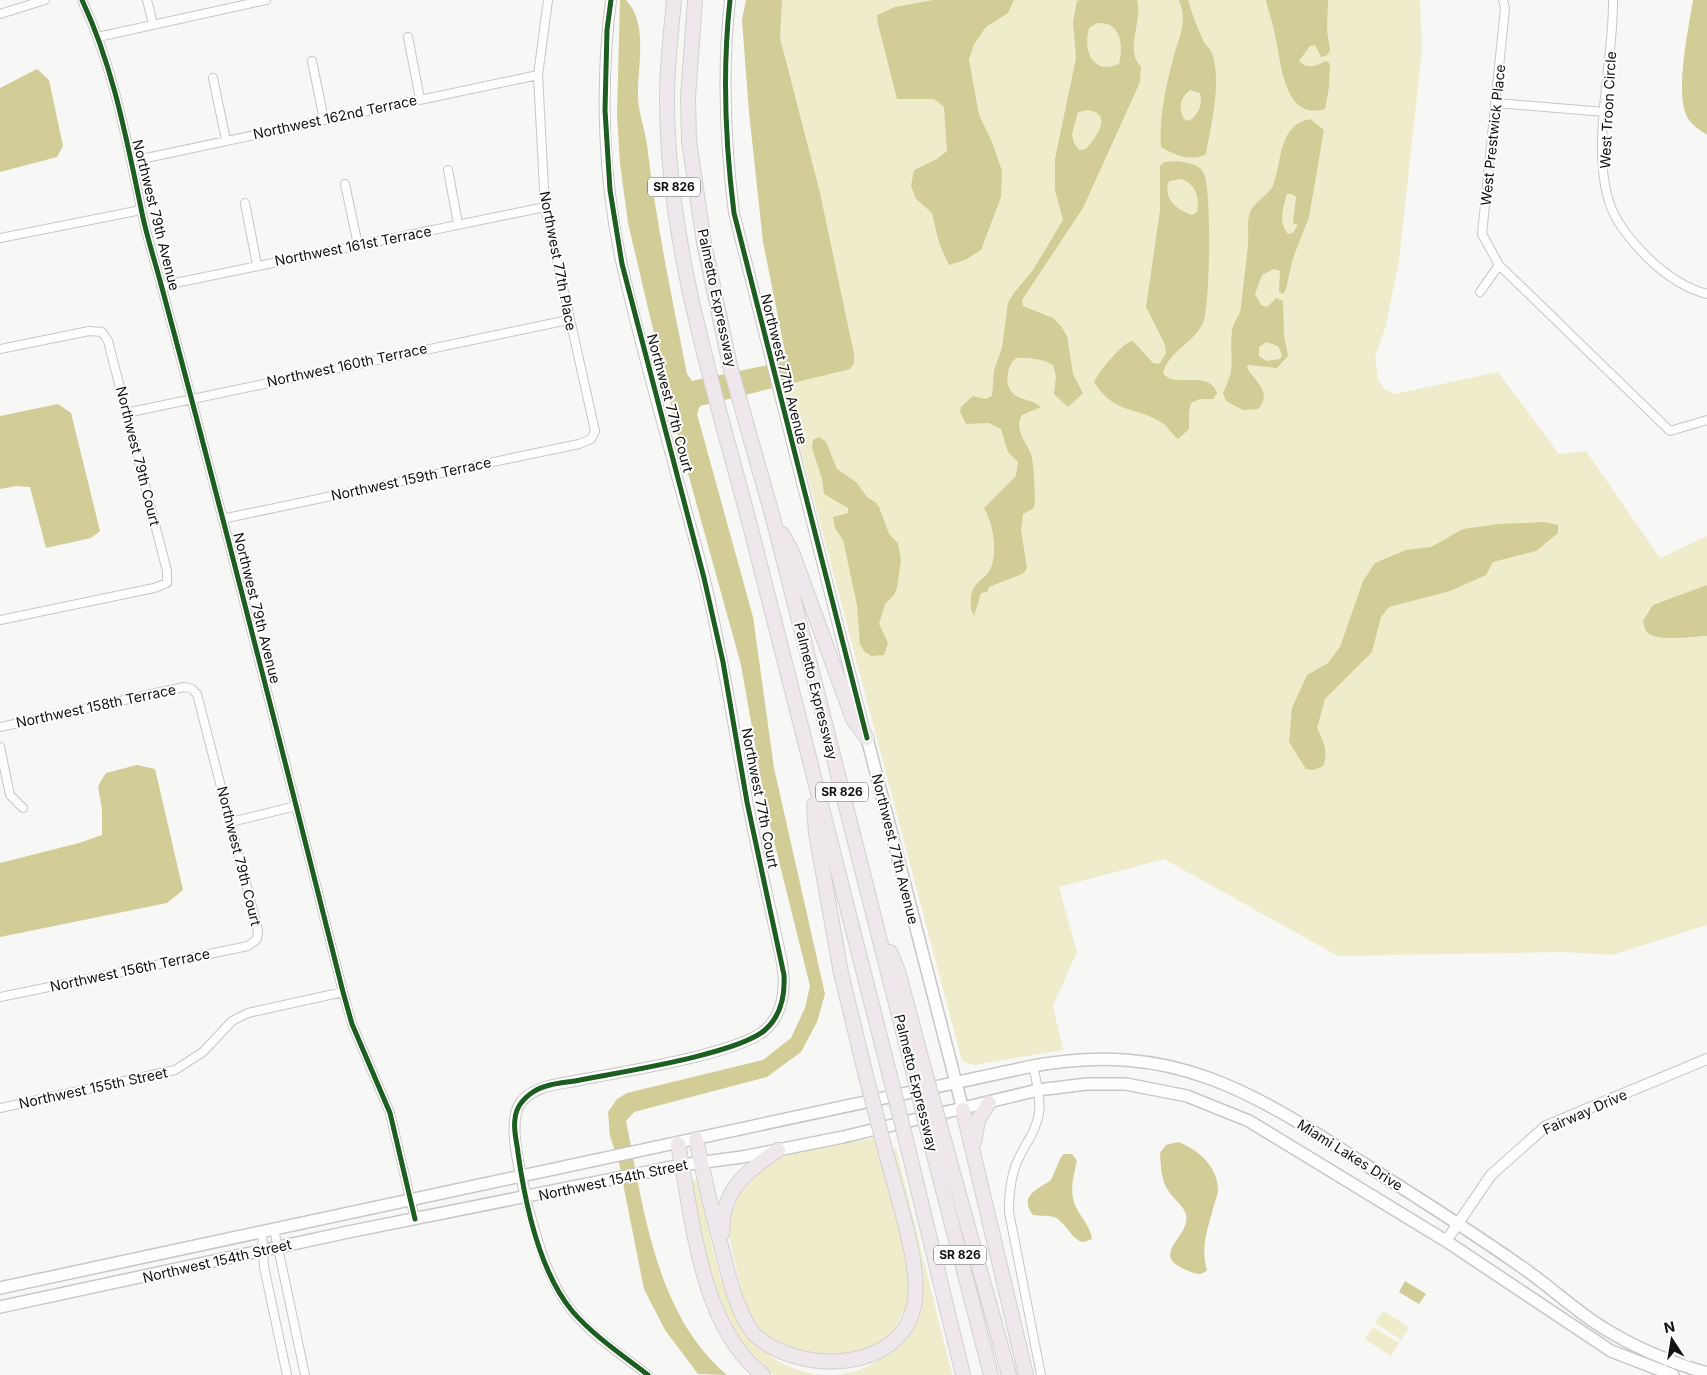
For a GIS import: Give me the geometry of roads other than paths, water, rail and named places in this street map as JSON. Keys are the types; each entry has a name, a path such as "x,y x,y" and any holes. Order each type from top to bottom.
{"highway":[{"name":"Palmetto Expressway","path":"674,0 667,99 670,150 682,252 708,372 889,1072 964,1375"},
{"name":"Palmetto Expressway","path":"695,0 688,97 689,141 704,243 730,366 773,518 868,895 936,1134 991,1375"},
{"path":"773,518 792,552 853,719 866,738"},
{"path":"696,1139 722,1250 742,1316 755,1336 771,1352 791,1363 817,1370 846,1370 871,1361 890,1348 907,1326 915,1303 917,1281 841,973 816,834 812,772"},
{"path":"973,1149 978,1120 989,1103"},
{"path":"963,1110 1026,1375"},
{"path":"936,1134 1009,1375"},
{"path":"678,1144 698,1258 709,1293 720,1318 738,1347 764,1375"},
{"path":"722,1250 723,1215 732,1190 748,1171 778,1150"}],"main road":[{"name":"Northwest 77th Avenue","path":"866,738 963,1110"},
{"name":"Miami Lakes Drive","path":"955,1082 1032,1066 1074,1060 1122,1059 1168,1066 1214,1079 1267,1103 1459,1222 1606,1329 1656,1355 1707,1372"},
{"name":"Northwest 154th Street","path":"0,1288 678,1144 955,1082"},
{"name":"Miami Lakes Drive","path":"963,1110 1038,1090 1087,1084 1126,1084 1168,1091 1196,1099 1254,1124 1446,1240 1611,1351 1673,1375"},
{"name":"Northwest 154th Street","path":"0,1307 415,1219 682,1165 778,1150 963,1110"}],"street":[{"path":"0,14 45,0"},
{"name":"Northwest 79th Avenue","path":"82,0 98,37 108,67 132,161 141,210 192,398 343,992 352,1024 390,1113 415,1219"},
{"path":"147,0 153,24"},
{"path":"98,37 266,0"},
{"name":"Northwest 77th Place","path":"548,0 538,75 545,207 568,320 595,431"},
{"name":"Northwest 77th Court","path":"611,0 607,30 605,110 610,190 622,264 704,578 723,662 747,802 782,963 785,990 774,1019 765,1030 750,1039 685,1057 535,1090 521,1102 515,1118 526,1198 543,1257 556,1286 572,1311 602,1339 648,1375"},
{"name":"Northwest 77th Avenue","path":"730,0 725,64 727,158 738,230 866,738"},
{"name":"West Prestwick Place","path":"1503,0 1504,8 1496,104 1482,234 1499,265 1670,431 1707,420"},
{"name":"West Troon Circle","path":"1613,0 1605,112 1604,176 1611,208 1638,248 1656,265 1692,290 1707,294"},
{"path":"408,37 420,99"},
{"path":"312,61 324,120"},
{"name":"Northwest 162nd Terrace","path":"132,161 538,75"},
{"path":"213,78 226,140"},
{"path":"1496,104 1605,112"},
{"path":"448,170 458,224"},
{"path":"345,184 358,245"},
{"path":"245,204 257,265"},
{"name":"Northwest 161st Terrace","path":"161,286 545,207"},
{"path":"0,238 141,210"},
{"path":"1480,292 1499,265"},
{"name":"Northwest 160th Terrace","path":"126,412 568,320"},
{"name":"Northwest 79th Court","path":"0,350 89,331 102,332 108,341 167,571 167,583 154,588 0,620"},
{"name":"Northwest 159th Terrace","path":"222,519 579,444 591,439 595,431"},
{"name":"Northwest 158th Terrace","path":"0,727 184,687 192,689"},
{"name":"Northwest 79th Court","path":"192,689 197,694 231,822 258,930 257,939"},
{"path":"0,747 10,795 23,808"},
{"path":"231,822 296,806"},
{"name":"Northwest 156th Terrace","path":"0,997 248,946 257,939"},
{"name":"Northwest 155th Street","path":"0,1108 175,1070 203,1052 232,1021 248,1013 343,992"},
{"name":"Fairway Drive","path":"1446,1240 1491,1175 1546,1126 1707,1059"},
{"path":"1032,1066 1038,1090 1038,1118 1033,1133 1016,1164 1010,1191 1009,1212 1041,1375"},
{"path":"274,1229 305,1375"},
{"path":"262,1231 264,1267 287,1375"}]}
